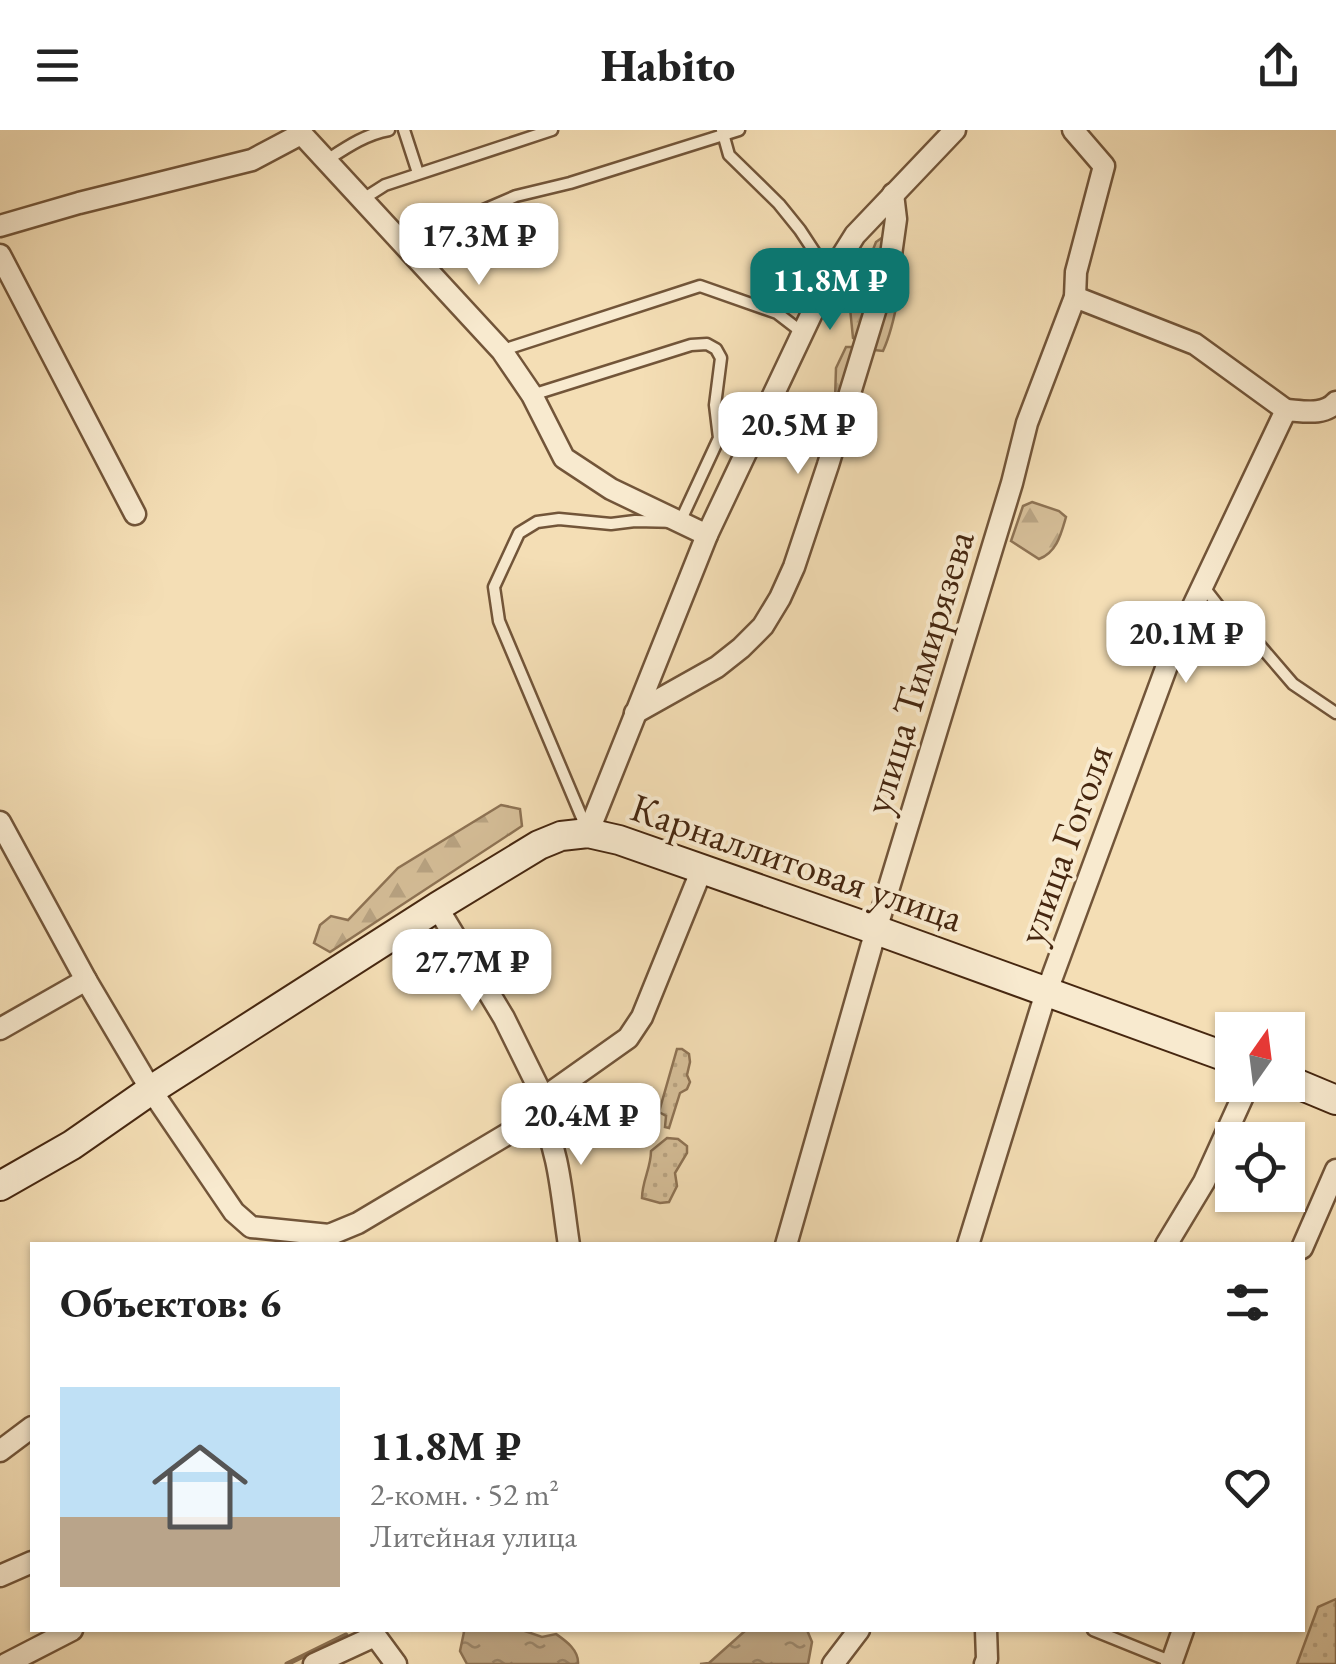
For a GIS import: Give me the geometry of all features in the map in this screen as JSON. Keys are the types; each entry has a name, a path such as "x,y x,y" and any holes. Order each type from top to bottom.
{"street":[{"path":"588,833 706,535 830,275 855,235 954,130"},
{"name":"улица Тимирязева","path":"787,1242 876,930 1007,502 1027,423 1074,297 1076,272 1104,166 1073,130"},
{"path":"0,226 252,160 300,132 502,351 532,395 564,458 610,489 706,535"},
{"path":"635,712 717,667 742,648 780,598 828,465 890,262 896,219 893,194"},
{"path":"0,255 135,514"},
{"path":"1074,297 1196,344 1286,410 1317,412 1335,408"},
{"name":"улица Гоголя","path":"969,1242 1047,992 1175,644 1286,410"},
{"path":"0,822 151,1090 234,1212 255,1236 329,1234 358,1224 531,1120 549,1094 628,1038 642,1017 702,869"},
{"name":"Карналлитовая улица","path":"0,1186 72,1145 437,907 539,846 561,836 588,833 619,840 876,930 1215,1053"},
{"path":"437,907 504,1018 541,1106 552,1145 568,1242"},
{"path":"0,1029 86,980"},
{"path":"1305,1087 1336,1100"},
{"path":"1168,1242 1204,1182 1240,1102"},
{"path":"1305,1242 1336,1170"},
{"path":"0,1450 30,1428"},
{"path":"0,1576 30,1563"},
{"path":"6,1664 68,1632"},
{"path":"833,1664 857,1632"},
{"path":"985,1664 986,1632"},
{"path":"1173,1663 1182,1632"},
{"path":"314,1664 373,1633 396,1664"}],"lane":[{"path":"327,160 359,140 389,130"},
{"path":"404,130 418,173"},
{"path":"363,199 384,185 552,130"},
{"path":"405,245 419,232 516,196 739,130"},
{"path":"722,132 729,155 779,204 830,275"},
{"path":"502,351 700,286 777,313 802,333"},
{"path":"532,395 691,345 707,344 721,358 715,406 718,438 680,522 538,522 519,533 494,588 499,621 588,833"},
{"path":"1203,586 1227,617 1250,634 1293,684 1336,713"},
{"path":"1098,1632 1173,1663"}],"green space":[{"path":"883,237 901,240 902,264 883,351 853,338 850,308 876,242"},
{"path":"846,347 858,351 844,398 835,399 836,368"},
{"path":"1032,502 1066,517 1054,547 1039,559 1011,541 1023,506"},
{"path":"501,805 520,809 522,826 330,952 314,943 320,925 331,916 348,920 398,868"},
{"path":"677,1049 689,1054 690,1082 680,1093 669,1128 665,1127 666,1116 659,1112"},
{"path":"667,1138 678,1139 687,1146 687,1153 675,1173 677,1186 669,1202 660,1203 642,1198 642,1192 651,1151"},
{"path":"1336,1599 1336,1664 1297,1664 1318,1607"}],"water":[{"path":"464,1632 528,1632 542,1637 556,1634 574,1650 578,1664 467,1664 460,1651"},
{"path":"744,1632 808,1632 812,1642 808,1664 700,1664 709,1663"}],"waterway":[{"path":"287,1664 346,1635"}]}
